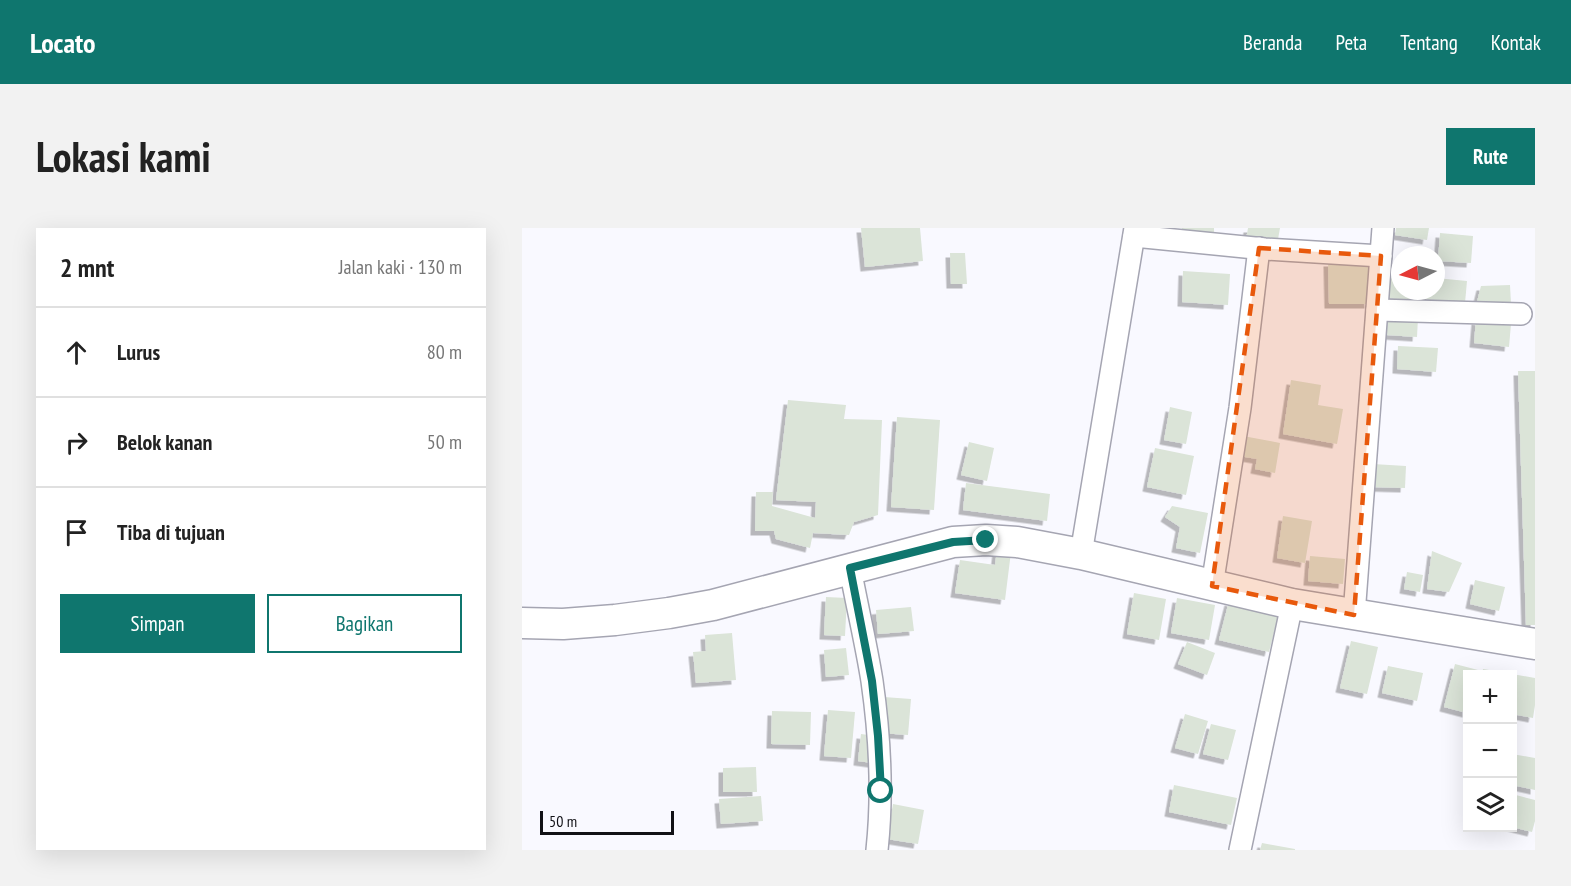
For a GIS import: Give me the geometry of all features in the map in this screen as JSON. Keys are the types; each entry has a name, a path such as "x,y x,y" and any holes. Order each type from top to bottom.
{"main road":[{"path":"522,623 563,624 669,613 713,605 953,542 986,540 1017,542 1081,554 1292,604 1535,645"}],"street":[{"path":"1354,615 1383,228"},
{"path":"1081,554 1135,232 1265,249 1381,256"},
{"path":"1212,586 1240,408 1259,248"},
{"path":"1377,310 1521,314"},
{"path":"850,568 872,681 878,736 881,791 877,850"},
{"path":"1240,850 1292,604"}],"highlighted area":[{"path":"1259,248 1381,256 1354,615 1212,586"}],"building":[{"path":"861,228 920,228 923,261 865,267"},
{"path":"1182,228 1214,228 1214,234 1181,231"},
{"path":"1248,228 1280,228 1277,245 1246,240"},
{"path":"1396,228 1429,228 1427,240 1395,235"},
{"path":"1440,233 1473,236 1471,263 1445,261 1445,246 1439,246"},
{"path":"950,253 965,253 967,284 951,284"},
{"path":"1328,262 1368,262 1369,304 1329,304"},
{"path":"1183,271 1230,274 1228,305 1182,302"},
{"path":"1387,278 1391,278 1391,298 1386,298"},
{"path":"1445,279 1467,281 1465,303 1436,300 1445,300"},
{"path":"1510,285 1511,304 1476,306 1481,286"},
{"path":"1388,316 1418,318 1417,337 1387,335"},
{"path":"1476,320 1511,324 1509,347 1474,343"},
{"path":"1398,346 1438,348 1436,372 1397,369"},
{"path":"1518,371 1535,371 1535,625 1526,625"},
{"path":"1291,380 1321,385 1318,405 1343,409 1337,444 1283,434"},
{"path":"788,400 846,405 844,419 882,420 878,515 854,522 849,535 813,533 810,548 776,539 774,531 755,531 756,492 773,492 772,506 815,518 816,502 776,500"},
{"path":"1170,407 1192,412 1186,444 1164,440"},
{"path":"897,417 940,420 934,510 891,507"},
{"path":"1243,436 1280,443 1275,473 1255,469 1257,459 1239,456"},
{"path":"969,442 994,448 987,481 961,475"},
{"path":"1155,448 1194,456 1186,495 1147,487"},
{"path":"1373,464 1406,466 1405,488 1372,487"},
{"path":"966,483 1050,494 1047,521 963,510"},
{"path":"1172,506 1208,513 1200,553 1176,548 1180,527 1165,517"},
{"path":"1283,516 1312,521 1305,563 1277,558"},
{"path":"997,550 1011,552 1005,600 955,593 960,560 995,565"},
{"path":"1432,551 1462,563 1449,592 1427,589"},
{"path":"1310,556 1345,559 1343,584 1308,581"},
{"path":"1407,572 1423,575 1420,592 1404,589"},
{"path":"1475,580 1505,587 1499,611 1470,604"},
{"path":"1134,593 1166,599 1159,640 1127,634"},
{"path":"826,597 847,598 845,636 824,635"},
{"path":"1177,598 1215,605 1209,640 1171,633"},
{"path":"1229,601 1279,613 1269,652 1219,640"},
{"path":"911,607 914,631 878,634 876,610"},
{"path":"732,633 736,680 696,683 693,652 706,651 705,635"},
{"path":"1351,641 1378,647 1367,694 1340,688"},
{"path":"1187,642 1215,653 1207,675 1178,664"},
{"path":"846,648 849,675 826,677 824,650"},
{"path":"1455,664 1478,670 1463,670 1463,712 1444,707"},
{"path":"1388,666 1423,673 1417,701 1382,693"},
{"path":"1517,675 1535,678 1533,718 1517,715"},
{"path":"884,697 911,699 908,735 881,733"},
{"path":"828,710 855,712 851,758 824,756"},
{"path":"772,711 811,712 810,745 771,744"},
{"path":"1185,714 1208,721 1198,754 1175,748"},
{"path":"1211,724 1236,730 1228,760 1203,754"},
{"path":"861,734 876,736 880,764 858,761"},
{"path":"1517,755 1535,758 1535,790 1517,786"},
{"path":"756,767 757,792 723,792 723,768"},
{"path":"1174,785 1237,798 1231,825 1169,812"},
{"path":"1517,795 1535,800 1535,821 1532,832 1517,828"},
{"path":"761,796 763,821 721,824 719,799"},
{"path":"893,804 924,810 918,844 887,839"},
{"path":"1262,843 1295,849 1295,850 1260,850"}],"route":[{"path":"881,791 872,681 850,568 953,542 986,540"}]}
